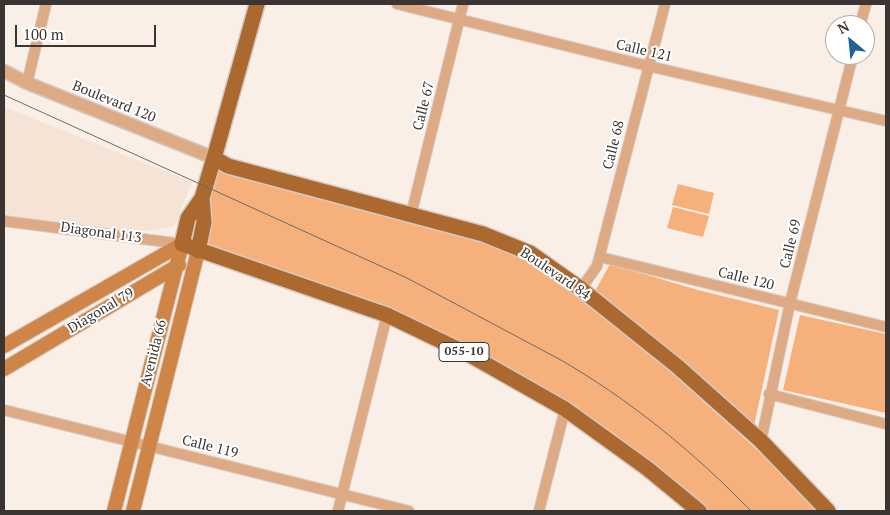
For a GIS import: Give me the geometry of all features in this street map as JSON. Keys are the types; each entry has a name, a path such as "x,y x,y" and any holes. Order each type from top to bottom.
{"highway":[{"name":"Avenida 66","path":"182,244 188,218 202,198 257,4"},
{"name":"Boulevard 84","path":"214,158 228,166 411,215 508,243 530,253 581,289 677,366 761,441 828,511"},
{"name":"Avenida 66","path":"198,251 204,222 202,198"},
{"name":"Diagonal 113","path":"182,244 198,251"},
{"name":"055-10","path":"198,251 387,315 470,355 566,409 648,469 699,511"}],"main road":[{"name":"Avenida 66","path":"114,511 182,244"},
{"name":"Diagonal 79","path":"4,346 182,244"},
{"name":"Avenida 66","path":"134,511 198,251"},
{"name":"Diagonal 79","path":"4,369 175,267 198,251"}],"street":[{"path":"27,83 46,4"},
{"name":"Calle 121","path":"397,4 648,66 839,108 886,121"},
{"name":"Calle 67","path":"411,215 463,4"},
{"name":"Calle 68","path":"581,289 593,275 600,258 665,4"},
{"name":"Calle 69","path":"761,441 769,394 790,304 850,65"},
{"name":"Boulevard 120","path":"4,71 27,83 214,158"},
{"name":"Diagonal 113","path":"4,220 182,244"},
{"name":"Calle 120","path":"600,258 886,327"},
{"path":"338,511 387,315"},
{"path":"769,394 886,424"},
{"path":"539,511 566,409"},
{"name":"Calle 119","path":"4,410 409,511"}],"shaded area":[{"path":"4,107 192,182 174,227 131,233 4,215"},
{"path":"218,171 482,242 528,261 588,305 672,373 766,458 817,511 708,511 567,402 476,351 398,311 208,244 212,222 210,197"},
{"path":"678,184 714,193 709,214 672,205"},
{"path":"673,207 709,216 703,237 667,228"},
{"path":"610,264 698,290 779,310 754,426 594,293"},
{"path":"800,315 886,334 886,413 783,390"}],"tram line":[{"path":"4,95 407,278 559,359 636,409 707,468 751,511"}]}
